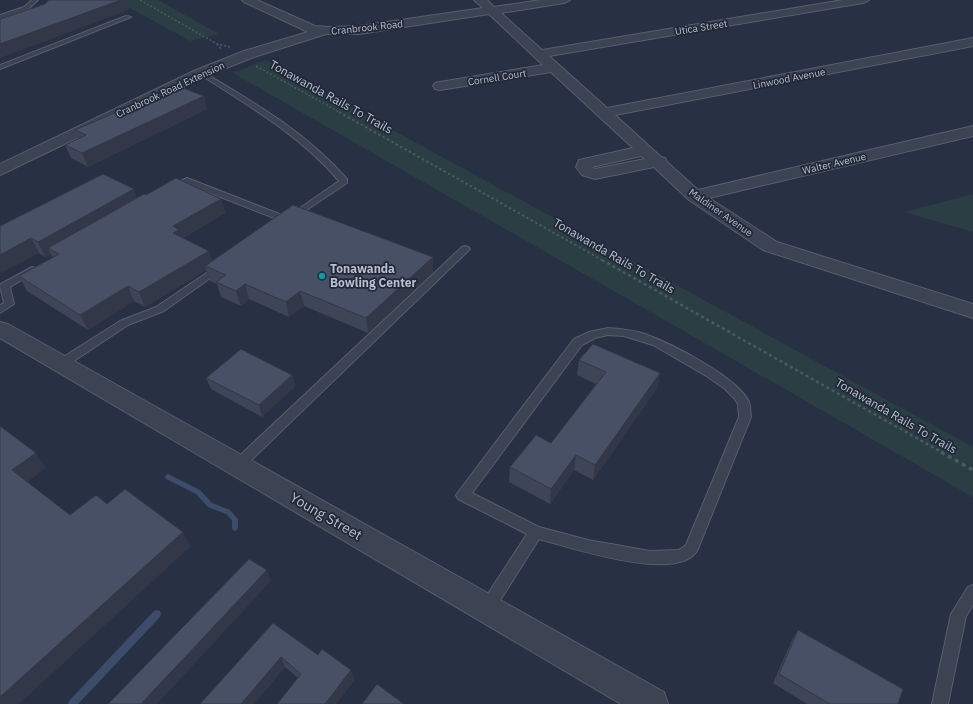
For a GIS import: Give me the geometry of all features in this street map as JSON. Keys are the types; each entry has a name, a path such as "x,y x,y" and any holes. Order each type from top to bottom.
{"street":[{"name":"Cranbrook Road","path":"248,0 304,26 323,30 358,30 486,5 564,0"},
{"name":"Utica Street","path":"538,54 863,0"},
{"name":"Maldiner Avenue","path":"486,5 695,196 770,246 784,252 973,311"},
{"name":"Cranbrook Road Extension","path":"0,170 201,73 249,54 323,30"},
{"name":"Linwood Avenue","path":"605,113 973,42"},
{"name":"Cornell Court","path":"440,86 554,67"},
{"name":"Walter Avenue","path":"695,196 973,130"},
{"path":"646,150 584,163 584,167 588,172 594,174 658,161"},
{"name":"Young Street","path":"0,329 652,704"}],"lane":[{"path":"0,17 26,8 36,0"},
{"path":"0,67 128,17"},
{"path":"201,73 289,130 316,150 333,167 344,181 274,229"},
{"path":"167,192 187,181 288,220"},
{"path":"238,465 465,249"},
{"path":"61,364 124,323 160,308 228,261"},
{"path":"0,310 9,304 5,286 38,267"},
{"path":"607,332 626,333 667,347 725,382 743,403 745,417 691,550 680,556 653,558 607,550 536,532 463,494 578,342 589,334 607,332"},
{"path":"486,608 536,532"},
{"path":"940,704 959,614 973,592"}],"path":[{"path":"140,0 217,44 228,46 230,50"},
{"name":"Tonawanda Rails To Trails","path":"253,64 483,192 973,470"}],"shaded area":[{"path":"115,0 158,0 219,34 190,41"},
{"path":"265,60 973,447 973,497 233,73"},
{"path":"973,194 973,232 904,212"}],"building":[{"path":"49,0 121,0 0,44 0,19 45,4"},
{"path":"183,88 204,96 82,153 65,145 86,135 75,130 128,107 135,110"},
{"path":"103,174 134,189 38,242 31,238 0,255 0,226"},
{"path":"176,178 221,199 173,226 179,230 173,233 209,251 139,292 128,286 80,315 19,276 59,254 48,248 144,194 146,195"},
{"name":"Tonawanda Bowling Center","path":"293,205 433,257 366,318 300,291 286,302 245,284 236,291 216,282 226,275 205,266"},
{"path":"593,344 660,373 595,465 576,455 551,489 510,467 536,435 551,443 606,372 579,360"},
{"path":"241,349 292,375 259,405 206,378"},
{"path":"0,426 36,453 12,470 70,515 96,495 107,504 125,489 183,532 0,697"},
{"path":"249,559 267,570 141,704 108,704"},
{"path":"273,623 318,655 322,649 351,670 325,704 277,704 301,674 281,657 241,704 200,704"},
{"path":"798,630 903,689 898,704 830,704 779,674"},
{"path":"377,684 404,704 362,704"}],"waterway":[{"path":"168,477 198,492 210,505 228,512 235,519 235,528"},
{"path":"72,704 157,614"}],"place":[{"name":"Tonawanda Bowling Center","path":"322,276"}]}
